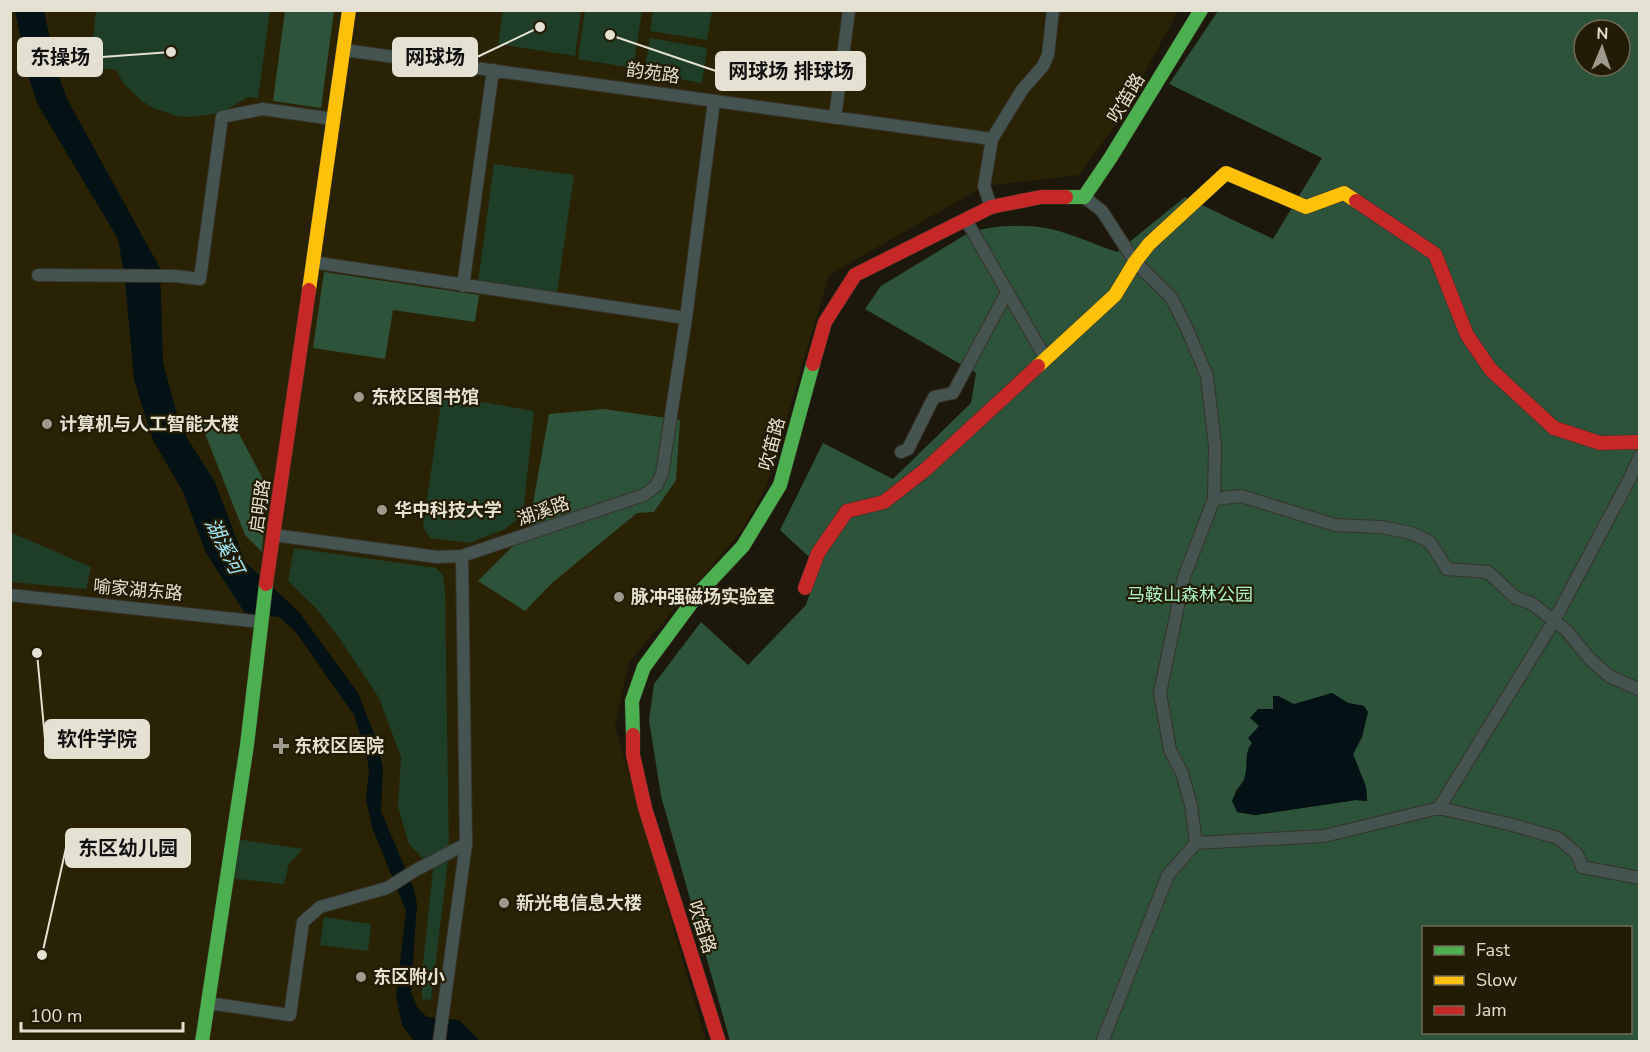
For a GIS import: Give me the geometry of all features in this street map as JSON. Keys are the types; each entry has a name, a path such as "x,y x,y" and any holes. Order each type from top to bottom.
{"street":[{"name":"启明路","path":"202,1041 246,756 268,571 349,10"},
{"path":"835,118 849,10"},
{"path":"990,207 984,186 992,139 1022,90 1043,66 1048,55 1053,10"},
{"name":"吹笛路","path":"719,1041 645,808 633,755 632,701 644,667 698,594 743,546 780,485 825,322 855,275 990,207 1041,197 1084,197 1112,157 1201,10"},
{"name":"韵苑路","path":"344,50 992,139"},
{"path":"463,286 493,70"},
{"name":"湖溪路","path":"462,556 644,495 656,486 662,474 686,318 714,101"},
{"path":"38,275 171,276 200,279 222,117 263,110 333,118"},
{"path":"805,588 818,554 847,511 884,502 925,471 1115,295 1149,244 1226,173 1306,207 1344,193 1435,254 1467,335 1491,370 1554,428 1600,443 1640,442"},
{"path":"1084,197 1102,211 1135,262 1171,297 1207,376 1215,446 1214,499 1184,577 1160,693 1170,750 1182,773 1191,805 1196,843"},
{"path":"966,220 1046,359"},
{"path":"312,262 686,318"},
{"path":"902,452 908,449 934,397 953,393 1007,292"},
{"path":"1439,808 1554,621 1640,456"},
{"path":"1214,499 1241,496 1335,525 1381,527 1411,533 1430,542 1447,568 1488,572 1516,598 1531,603 1566,630 1589,658 1609,676 1640,690"},
{"path":"274,535 437,557 462,556 466,844 439,1041"},
{"name":"喻家湖东路","path":"10,595 262,621"},
{"path":"1102,1041 1168,875 1196,843 1324,836 1439,808 1558,838 1577,854 1582,867 1640,878"},
{"path":"208,1003 290,1015 303,922 320,907 387,888 466,844"}],"shaded area":[{"name":"华中科技大学","path":"10,11 1178,11 1119,120 1079,175 984,186 829,275 766,488 741,532 629,662 615,726 706,1041 11,1041"}],"green space":[{"path":"96,11 270,11 258,98 248,97 214,114 189,117 177,116 153,108 124,84 116,70 76,65 79,39 93,40"},
{"path":"285,11 334,11 321,108 273,101"},
{"path":"503,11 581,11 575,56 498,44"},
{"path":"585,11 642,11 633,68 578,59"},
{"path":"653,11 712,11 707,40 650,31"},
{"name":"马鞍山森林公园","path":"1218,11 1639,11 1639,1041 730,1041 661,796 649,720 654,684 701,622 748,665 806,605 819,566 780,530 823,443 893,479 971,403 976,373 865,309 881,286 965,235 996,227 1030,226 1051,229 1117,252 1185,197 1273,239 1322,158 1169,84","holes":["1332,693 1348,703 1364,706 1362,737 1353,754 1366,787 1367,801 1356,800 1255,815 1237,812 1235,792 1244,780 1259,726 1273,709 1278,696 1294,705"]},
{"path":"650,38 707,48 702,83 644,73"},
{"path":"494,164 574,175 557,293 478,282"},
{"path":"324,272 479,295 475,322 393,310 385,359 313,348"},
{"path":"447,396 534,411 523,515 505,529 470,543 430,538 423,527 441,403"},
{"path":"604,409 680,420 676,480 654,512 637,513 552,583 525,611 478,581 528,531 549,414"},
{"path":"200,421 236,428 267,487 262,552 245,535"},
{"path":"10,532 91,567 86,589 11,582"},
{"path":"294,548 436,568 443,575 449,853 431,1000 422,999 422,972 433,870 409,844 398,807 401,757 379,698 340,639 316,608 288,581"},
{"path":"235,839 303,849 289,864 284,884 229,878"},
{"path":"324,917 371,924 368,951 320,945"}],"water":[{"name":"湖溪河","path":"15,11 44,11 56,67 67,99 160,268 163,363 176,410 187,438 215,482 245,562 299,612 358,693 376,739 383,768 381,811 414,889 417,904 411,992 417,1007 427,1017 459,1020 480,1041 414,1041 402,1025 396,996 406,911 372,827 366,800 369,769 354,715 295,631 279,617 245,613 206,553 183,492 153,440 134,380 125,280 118,239 38,105 30,82"},
{"path":"1332,693 1348,703 1364,706 1368,712 1362,737 1353,754 1366,787 1367,801 1356,800 1255,815 1237,812 1232,801 1243,783 1248,751 1252,743 1248,738 1259,726 1250,718 1258,709 1273,709 1273,696 1294,704"}],"traffic: fast":[{"path":"1066,197 1084,197 1201,10"},
{"path":"633,735 632,701 644,667 698,594 743,546 780,485 813,364"},
{"path":"202,1042 247,745 266,584"}],"traffic: slow":[{"path":"309,290 349,10"},
{"path":"1038,366 1115,295 1149,244 1226,173 1306,207 1344,193 1356,201"}],"traffic: jam":[{"path":"813,364 825,322 855,275 991,207 1041,197 1066,197"},
{"path":"1356,201 1435,254 1467,335 1491,370 1554,428 1600,443 1640,442"},
{"path":"266,584 309,290"},
{"path":"805,588 818,553 847,511 884,502 925,470 1038,366"},
{"path":"633,735 633,755 645,808 719,1042"}],"place":[{"name":"网球场","path":"540,27"},
{"name":"网球场 排球场","path":"610,35"},
{"name":"东操场","path":"171,52"},
{"name":"东校区图书馆","path":"359,397"},
{"name":"计算机与人工智能大楼","path":"47,424"},
{"name":"华中科技大学","path":"382,510"},
{"name":"脉冲强磁场实验室","path":"619,597"},
{"name":"软件学院","path":"37,653"},
{"name":"东校区医院","path":"281,746"},
{"name":"新光电信息大楼","path":"504,903"},
{"name":"东区幼儿园","path":"42,955"},
{"name":"东区附小","path":"361,977"}]}
